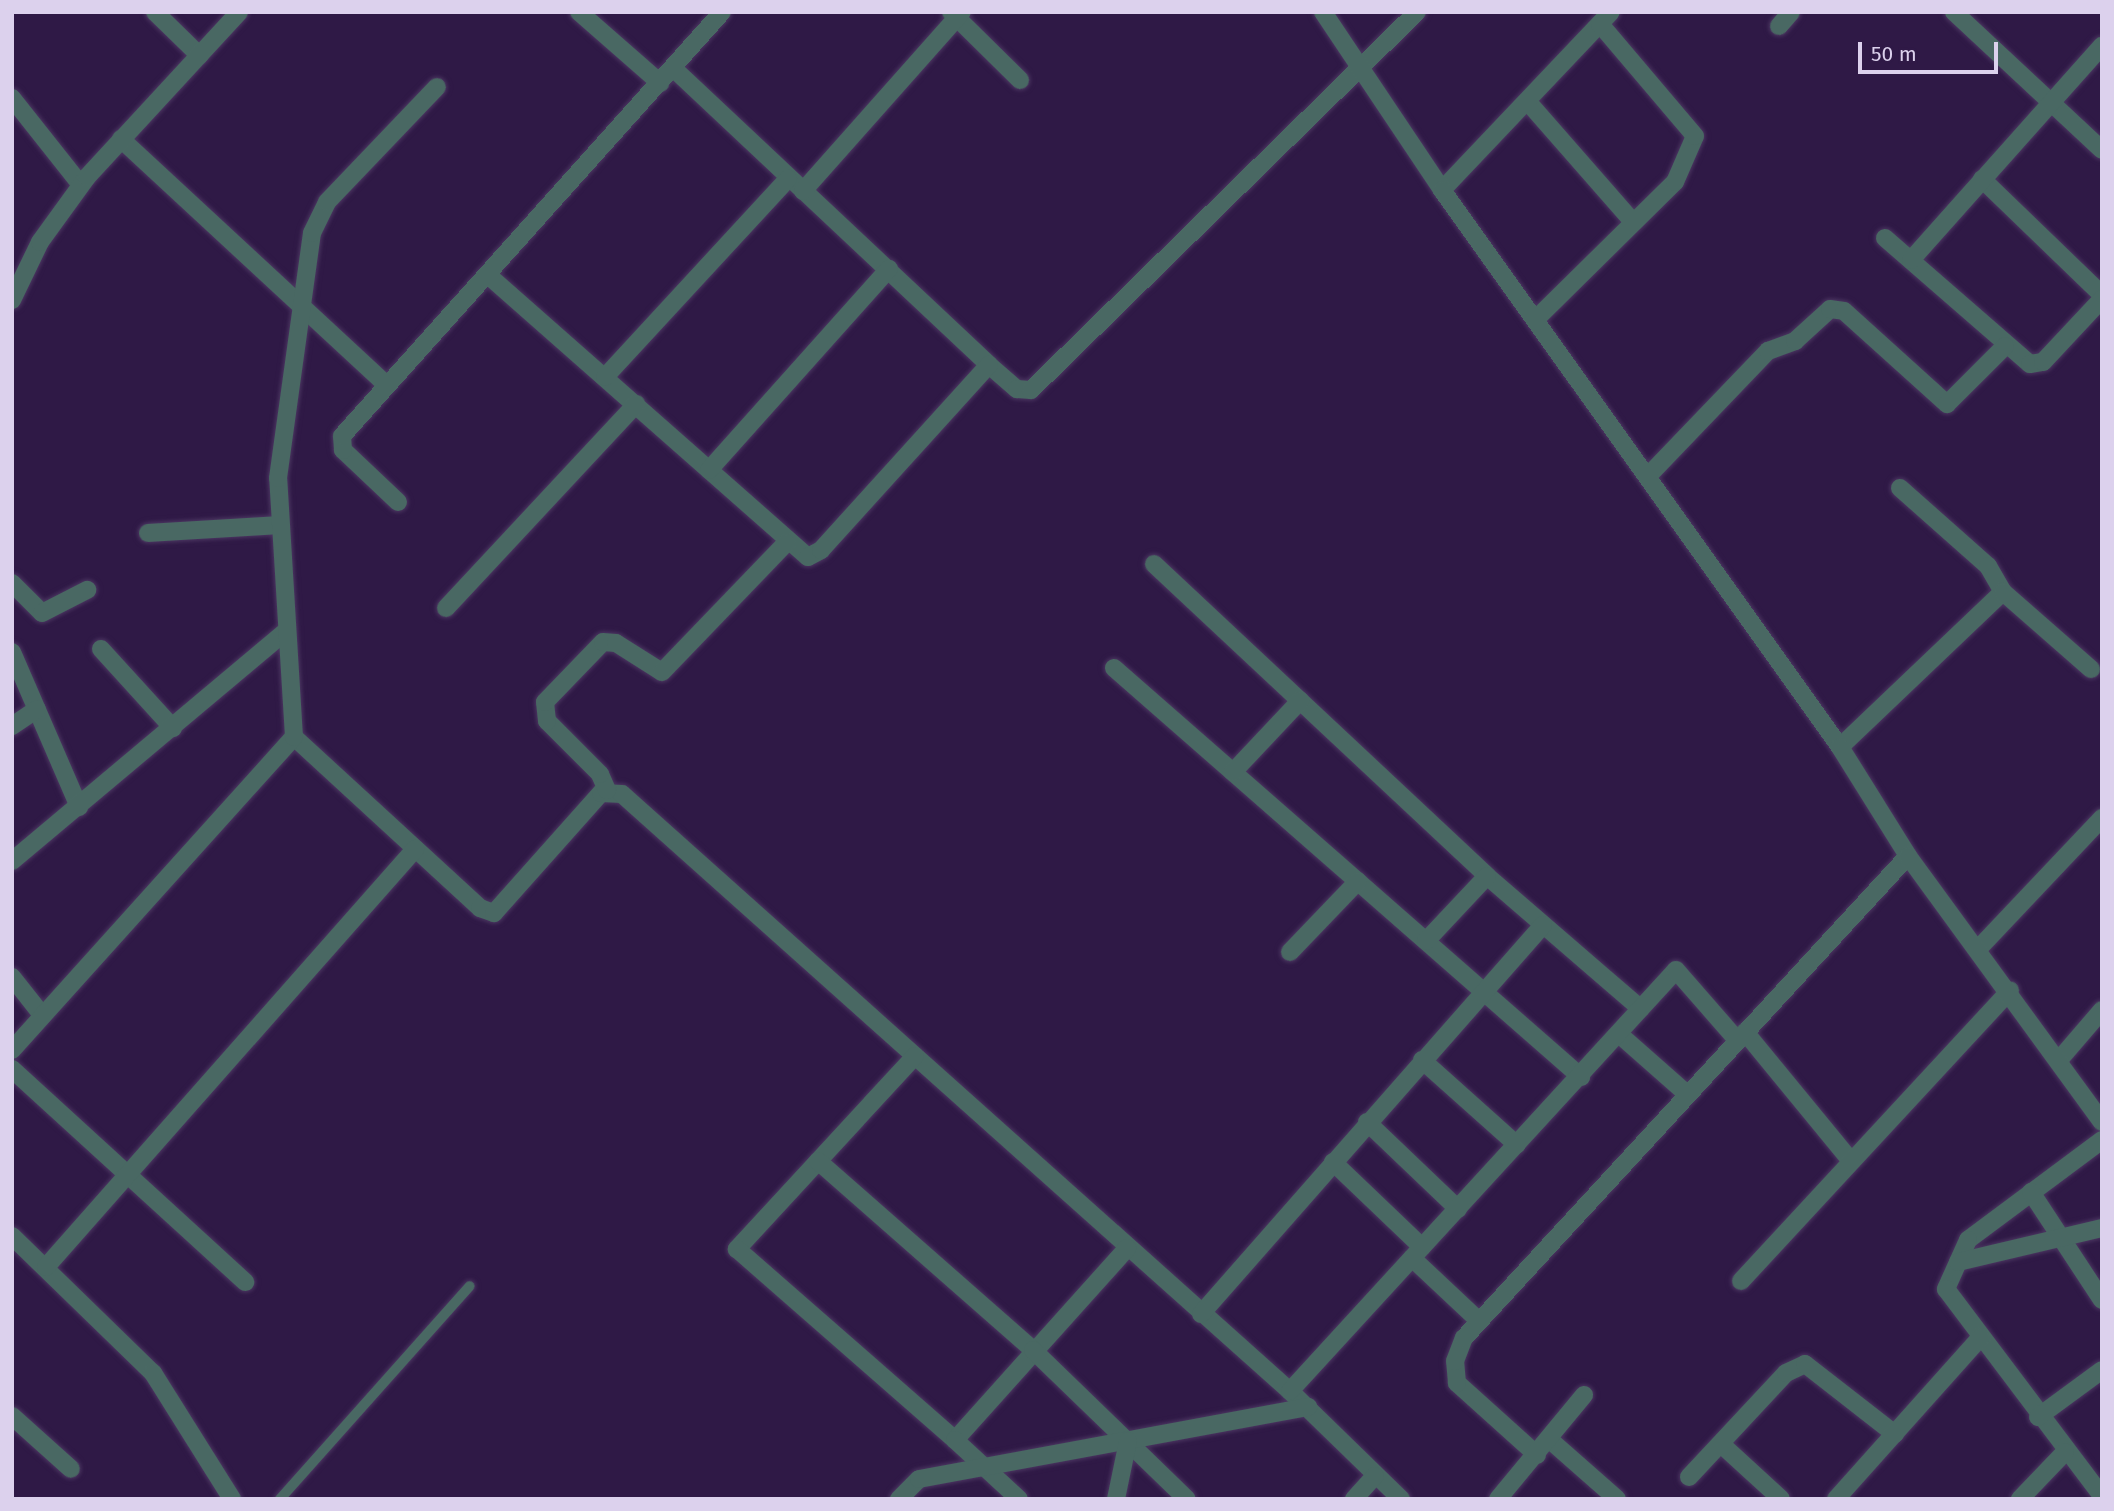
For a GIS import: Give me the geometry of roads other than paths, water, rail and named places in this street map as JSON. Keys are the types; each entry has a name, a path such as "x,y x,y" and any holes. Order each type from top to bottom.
{"street":[{"path":"155,12 199,55"},
{"path":"12,300 40,242 81,185 239,12"},
{"path":"579,12 660,83"},
{"path":"398,502 340,446 386,384 489,276 722,12"},
{"path":"1323,12 1361,73 1442,190 1538,317 1840,747 1908,856 1980,947 2102,1122"},
{"path":"673,68 788,179 1017,389 1045,384 1361,73 1417,12"},
{"path":"1954,12 2102,150"},
{"path":"803,191 956,14 1020,80"},
{"path":"1442,190 1605,18 1695,130 1683,169 1538,317"},
{"path":"1912,260 2050,101 2102,46"},
{"path":"437,87 327,202 312,233 279,449 285,632 294,737 415,849 494,913 607,790"},
{"path":"12,98 81,185"},
{"path":"1528,102 1633,222"},
{"path":"121,139 386,384"},
{"path":"605,377 788,179"},
{"path":"1885,238 2005,346 2037,366 2102,297 1982,179"},
{"path":"709,470 889,269"},
{"path":"489,276 636,404 786,543 814,556 989,365"},
{"path":"1649,475 1768,351 1795,341 1830,309 1844,311 1947,404 2005,346"},
{"path":"446,608 636,404"},
{"path":"1900,488 1988,566 2003,592 2091,669"},
{"path":"148,533 280,525"},
{"path":"786,543 669,668 654,671 616,642 603,642 545,702 547,721 600,774 607,790 675,839 1127,1248 1308,1407 1401,1499"},
{"path":"1154,564 1487,876 1642,1009"},
{"path":"12,583 42,614 87,590"},
{"path":"1840,747 2003,592"},
{"path":"12,861 285,632"},
{"path":"101,649 173,727"},
{"path":"12,652 79,807"},
{"path":"1114,668 1581,1077"},
{"path":"1233,772 1300,701"},
{"path":"12,726 37,709"},
{"path":"12,1050 294,737"},
{"path":"1980,947 2102,818"},
{"path":"46,1267 130,1176 415,849"},
{"path":"1537,1455 1454,1376 1464,1338 1908,856"},
{"path":"1426,941 1487,876"},
{"path":"1290,952 1358,881"},
{"path":"1201,1314 1367,1122 1544,925"},
{"path":"1290,1391 1676,971 1741,1036 1851,1161"},
{"path":"12,977 42,1016"},
{"path":"1741,1281 2010,990"},
{"path":"2059,1060 2102,1010"},
{"path":"1620,1035 1687,1094"},
{"path":"915,1056 737,1250 1019,1499"},
{"path":"1422,1060 1517,1145"},
{"path":"12,1069 245,1282"},
{"path":"1367,1122 1458,1209"},
{"path":"2102,1140 1968,1240 1946,1289 2038,1418 2102,1496"},
{"path":"818,1161 1033,1350 1186,1499"},
{"path":"1333,1162 1478,1320"},
{"path":"2031,1192 2054,1235 2102,1300"},
{"path":"1958,1262 2054,1235 2102,1228"},
{"path":"13,1240 46,1267 153,1373 232,1499"},
{"path":"955,1440 1127,1248"},
{"path":"1836,1499 1981,1337"},
{"path":"1689,1478 1786,1373 1805,1364 1895,1434"},
{"path":"2038,1418 2102,1370"},
{"path":"1498,1499 1550,1440 1584,1395"},
{"path":"899,1499 919,1479 1308,1407"},
{"path":"12,1416 71,1469"},
{"path":"1550,1440 1617,1499"},
{"path":"1116,1499 1128,1441"},
{"path":"1721,1444 1781,1499"},
{"path":"2020,1499 2065,1452"},
{"path":"1354,1499 1375,1476"}],"lane":[{"path":"280,1499 470,1286"}]}
